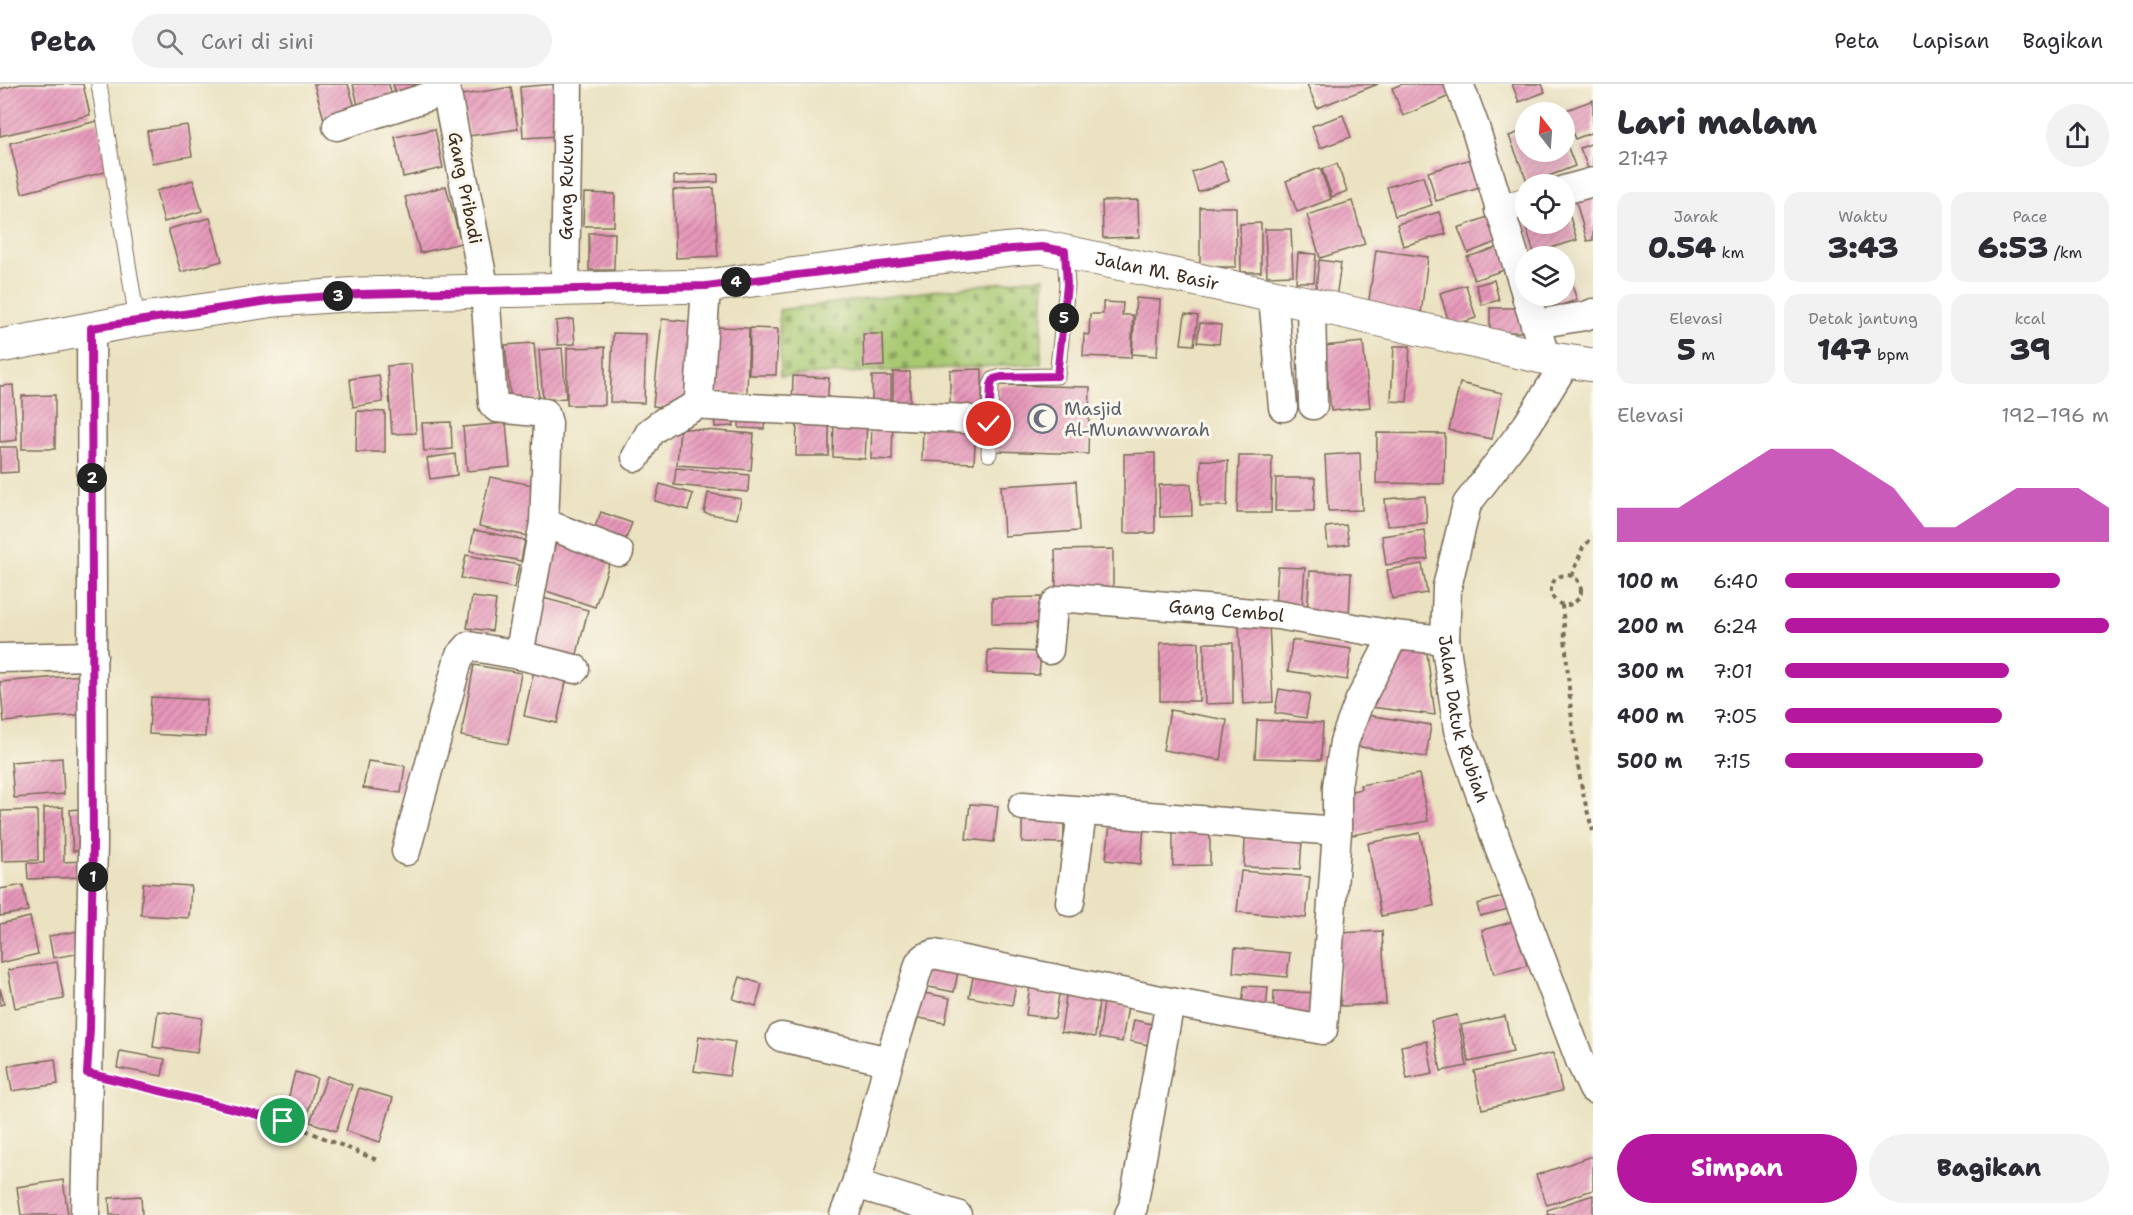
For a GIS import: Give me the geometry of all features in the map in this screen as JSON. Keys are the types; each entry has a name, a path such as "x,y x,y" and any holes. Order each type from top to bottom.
{"main road":[{"name":"Jalan M. Basir","path":"0,346 137,320 275,300 359,294 706,286 1042,247 1568,362"}],"street":[{"name":"Gang Rukun","path":"565,289 568,84"},
{"path":"1458,84 1475,127 1512,206 1518,246"},
{"path":"337,126 445,87"},
{"name":"Gang Pribadi","path":"445,87 485,291 493,404 497,408 545,413 548,423 544,523"},
{"path":"1575,187 1593,182"},
{"path":"706,286 699,397 702,403 709,406 967,420"},
{"path":"1273,297 1283,407"},
{"path":"1311,304 1313,405"},
{"path":"1529,306 1535,324 1568,362"},
{"path":"1535,324 1593,313"},
{"path":"85,1215 93,855 91,328"},
{"name":"Jalan Datuk Rubiah","path":"1568,362 1527,425 1467,504 1447,587 1445,640 1458,730 1503,856 1581,1063 1593,1089"},
{"path":"636,457 650,432 665,421 702,403"},
{"path":"519,655 544,523 619,552"},
{"name":"Gang Cembol","path":"1049,650 1053,608 1058,602 1070,598 1278,615 1394,635 1445,640"},
{"path":"844,1215 856,1184 889,1061 920,962 926,957 934,954 1170,1002 1323,1030 1337,831 1337,786 1344,742 1359,702 1394,635"},
{"path":"406,851 459,657 469,646 519,655 575,669"},
{"path":"0,658 93,657"},
{"path":"1023,806 1082,813 1337,831"},
{"path":"1070,902 1082,813"},
{"path":"1129,1215 1133,1207 1170,1002"},
{"path":"781,1037 889,1061"},
{"path":"856,1184 957,1215"}],"lane":[{"path":"99,84 137,320"},
{"path":"989,454 991,385 994,379 1057,376 1067,285 1065,251"}],"path":[{"path":"1572,576 1583,547 1593,537"},
{"path":"1563,575 1572,576 1581,585 1580,598 1575,603 1562,605 1555,601 1551,594 1551,586 1563,575"},
{"path":"1562,605 1574,746 1584,803 1593,831"},
{"path":"87,1073 283,1121 377,1160"}],"green space":[{"path":"1044,277 1041,364 781,376 779,310"}],"building":[{"path":"21,84 83,84 90,115 0,136 0,89"},
{"path":"314,84 348,84 357,114 325,123"},
{"path":"353,84 389,84 394,106 360,114"},
{"path":"393,84 431,84 398,102"},
{"path":"556,84 559,136 523,138 520,87"},
{"path":"1307,84 1378,84 1317,108"},
{"path":"1402,84 1450,84 1454,94 1403,116 1392,88"},
{"path":"1512,84 1542,84 1545,92 1519,102"},
{"path":"511,87 518,129 469,136 462,95"},
{"path":"1593,100 1593,132 1575,139 1575,107"},
{"path":"1343,115 1351,137 1320,148 1312,126"},
{"path":"97,121 109,171 22,193 10,143"},
{"path":"187,125 192,156 152,163 147,131"},
{"path":"435,129 443,168 403,177 395,137"},
{"path":"1515,134 1515,151 1509,136"},
{"path":"1593,143 1593,176 1591,176 1580,148"},
{"path":"1474,158 1483,187 1436,201 1428,172"},
{"path":"1222,161 1229,181 1198,192 1192,172"},
{"path":"1519,162 1573,162 1575,166 1554,174 1524,174"},
{"path":"1337,164 1347,191 1332,197 1322,169"},
{"path":"1320,168 1331,199 1297,212 1286,181"},
{"path":"718,174 718,182 674,184 674,176"},
{"path":"1423,176 1432,205 1395,216 1387,187"},
{"path":"193,180 202,211 164,222 156,191"},
{"path":"446,186 461,243 420,253 405,197"},
{"path":"714,188 718,256 676,258 673,190"},
{"path":"584,193 615,194 614,226 583,226"},
{"path":"1593,193 1593,240 1587,241 1575,198"},
{"path":"1138,200 1139,237 1103,238 1102,201"},
{"path":"1352,201 1365,244 1320,258 1307,215"},
{"path":"1200,207 1236,207 1236,267 1200,267"},
{"path":"1439,212 1446,234 1403,246 1397,224"},
{"path":"1498,213 1507,238 1468,253 1458,228"},
{"path":"210,218 222,261 181,272 168,229"},
{"path":"1261,223 1261,272 1241,272 1240,224"},
{"path":"1265,229 1291,229 1293,275 1267,276"},
{"path":"589,233 615,233 614,270 589,270"},
{"path":"1528,234 1575,234 1577,240 1557,246 1532,246"},
{"path":"1506,245 1513,267 1474,280 1467,257"},
{"path":"1376,250 1428,257 1421,314 1368,307"},
{"path":"1298,253 1316,254 1314,282 1296,282"},
{"path":"1319,260 1341,263 1336,298 1315,296"},
{"path":"1494,280 1499,300 1482,305 1476,285"},
{"path":"1466,285 1476,318 1450,326 1440,293"},
{"path":"1136,298 1160,300 1157,356 1132,354"},
{"path":"1103,302 1123,303 1122,315 1133,315 1131,358 1083,356 1084,334 1089,335 1090,314 1103,314"},
{"path":"1490,308 1521,308 1521,332 1490,332"},
{"path":"1185,314 1198,316 1194,345 1181,344"},
{"path":"573,319 575,344 558,345 556,321"},
{"path":"662,319 694,322 685,409 653,406"},
{"path":"1200,323 1221,325 1219,344 1197,342"},
{"path":"716,327 749,328 747,394 714,393"},
{"path":"750,328 778,329 776,375 749,375"},
{"path":"613,333 646,334 644,403 610,402"},
{"path":"863,334 883,334 884,366 864,367"},
{"path":"1363,342 1370,407 1331,411 1324,346"},
{"path":"534,343 539,400 511,403 505,345"},
{"path":"1394,346 1410,346 1407,402 1391,401"},
{"path":"605,347 605,405 567,405 567,348"},
{"path":"562,348 566,398 543,400 539,350"},
{"path":"411,364 416,433 392,434 387,366"},
{"path":"982,369 982,411 950,411 950,370"},
{"path":"893,372 910,372 910,410 893,410"},
{"path":"379,375 383,402 353,407 350,379"},
{"path":"793,376 829,378 827,406 792,404"},
{"path":"872,376 891,376 891,410 872,410"},
{"path":"1460,383 1502,393 1492,439 1449,430"},
{"path":"13,385 17,440 0,442 0,386"},
{"name":"Masjid Al-Munawwarah","path":"998,385 1090,387 1088,454 996,451"},
{"path":"55,395 55,449 22,449 22,396"},
{"path":"734,409 734,426 715,427 714,410"},
{"path":"739,410 765,411 764,429 739,428"},
{"path":"357,411 385,412 385,452 356,452"},
{"path":"872,416 893,417 892,460 871,459"},
{"path":"797,419 829,419 829,456 796,456"},
{"path":"834,421 867,423 865,459 833,457"},
{"path":"451,422 452,449 424,451 422,423"},
{"path":"506,423 510,467 467,471 463,427"},
{"path":"923,424 976,426 974,463 922,461"},
{"path":"680,428 754,434 751,470 677,465"},
{"path":"1377,433 1445,434 1444,484 1376,483"},
{"path":"0,447 17,447 18,472 0,473"},
{"path":"1155,453 1155,533 1124,533 1124,454"},
{"path":"1360,453 1362,510 1328,511 1325,455"},
{"path":"455,454 457,475 430,479 427,458"},
{"path":"1239,456 1272,456 1271,513 1237,513"},
{"path":"1201,460 1228,461 1227,506 1200,506"},
{"path":"676,468 749,475 748,492 674,485"},
{"path":"490,477 538,486 528,536 479,526"},
{"path":"1276,478 1315,478 1314,511 1275,511"},
{"path":"1076,481 1079,531 1004,536 1001,486"},
{"path":"660,484 693,494 688,510 655,501"},
{"path":"1191,484 1192,516 1160,517 1159,485"},
{"path":"708,493 741,499 737,519 704,513"},
{"path":"1425,496 1427,523 1387,526 1385,499"},
{"path":"601,512 632,523 622,549 591,537"},
{"path":"1346,525 1349,544 1328,547 1326,527"},
{"path":"474,530 525,540 521,561 470,551"},
{"path":"1424,530 1428,559 1386,565 1382,536"},
{"path":"557,538 612,555 595,607 540,589"},
{"path":"1113,549 1113,588 1056,589 1055,550"},
{"path":"466,555 519,565 514,588 461,578"},
{"path":"1422,564 1427,593 1392,599 1387,570"},
{"path":"1278,567 1305,568 1302,607 1275,605"},
{"path":"1310,571 1351,573 1349,616 1307,614"},
{"path":"472,597 496,600 492,631 467,628"},
{"path":"1041,597 1042,623 992,624 992,598"},
{"path":"543,598 588,610 575,662 529,651"},
{"path":"1269,624 1273,702 1243,704 1239,626"},
{"path":"1292,640 1351,649 1347,680 1288,671"},
{"path":"1199,642 1199,701 1160,701 1160,643"},
{"path":"1204,643 1233,643 1233,703 1205,704"},
{"path":"1392,646 1427,653 1435,715 1370,707"},
{"path":"988,650 1041,652 1039,675 987,673"},
{"path":"474,665 521,673 508,744 461,736"},
{"path":"534,670 567,677 557,723 524,716"},
{"path":"83,675 87,714 4,722 0,682"},
{"path":"1279,689 1310,694 1306,718 1275,713"},
{"path":"151,697 207,700 205,737 149,734"},
{"path":"1170,710 1227,720 1221,760 1163,750"},
{"path":"1360,714 1431,725 1426,757 1355,746"},
{"path":"1257,720 1323,723 1321,760 1255,758"},
{"path":"62,758 64,794 14,798 11,762"},
{"path":"368,761 405,766 401,793 363,788"},
{"path":"1419,774 1428,821 1347,836 1339,794 1361,789 1360,785"},
{"path":"970,804 998,806 994,842 966,839"},
{"path":"63,807 64,862 82,861 83,877 28,879 27,863 44,863 44,808"},
{"path":"87,808 90,850 73,851 70,810"},
{"path":"37,810 38,860 2,861 1,811"},
{"path":"1022,815 1064,815 1064,843 1022,842"},
{"path":"1110,824 1144,827 1141,864 1106,860"},
{"path":"1173,832 1210,832 1210,865 1173,866"},
{"path":"1420,833 1434,906 1381,916 1368,843"},
{"path":"1245,838 1302,840 1300,869 1244,867"},
{"path":"1241,871 1310,877 1306,918 1237,912"},
{"path":"143,883 191,886 189,918 141,915"},
{"path":"23,885 28,911 0,916 0,889"},
{"path":"1506,896 1509,909 1480,916 1477,904"},
{"path":"30,917 38,954 0,963 0,924"},
{"path":"1516,921 1527,966 1494,974 1482,930"},
{"path":"78,931 82,953 53,958 49,936"},
{"path":"1382,931 1386,1004 1341,1006 1338,933"},
{"path":"1235,948 1290,953 1287,977 1233,972"},
{"path":"929,956 960,962 954,992 924,986"},
{"path":"57,962 64,999 15,1008 8,970"},
{"path":"974,972 1017,980 1012,1005 969,997"},
{"path":"740,977 762,984 756,1006 733,999"},
{"path":"1030,984 1060,988 1055,1019 1026,1015"},
{"path":"1244,986 1268,987 1266,1010 1242,1008"},
{"path":"0,988 4,1004 0,1005"},
{"path":"1274,991 1318,993 1317,1019 1273,1017"},
{"path":"919,992 950,998 945,1023 914,1017"},
{"path":"1066,996 1099,1000 1095,1037 1061,1032"},
{"path":"1104,1002 1128,1006 1122,1042 1099,1038"},
{"path":"158,1011 202,1018 197,1053 153,1047"},
{"path":"1457,1015 1467,1066 1441,1071 1431,1021"},
{"path":"1505,1016 1513,1052 1469,1062 1461,1025"},
{"path":"1134,1020 1161,1026 1157,1047 1130,1041"},
{"path":"699,1036 735,1042 729,1076 694,1071"},
{"path":"1427,1041 1433,1074 1407,1079 1401,1046"},
{"path":"120,1051 165,1059 162,1076 117,1068"},
{"path":"1553,1053 1562,1091 1482,1109 1474,1071"},
{"path":"55,1059 58,1084 12,1091 8,1066"},
{"path":"295,1072 317,1078 306,1120 284,1115"},
{"path":"327,1076 352,1085 336,1131 310,1122"},
{"path":"359,1088 393,1098 380,1142 346,1131"},
{"path":"1593,1156 1593,1190 1547,1205 1536,1175"},
{"path":"63,1180 68,1215 21,1215 17,1187"},
{"path":"1593,1195 1593,1215 1548,1215 1547,1210"},
{"path":"141,1196 142,1215 110,1215 109,1198"}],"place":[{"name":"Masjid Al-Munawwarah","path":"1043,419"}],"route":[{"path":"283,1121 87,1073 90,1029 93,843 91,328 275,300 359,294 706,286 1011,249 1042,247 1065,251 1067,285 1057,376 994,379 991,385 989,424"}]}
